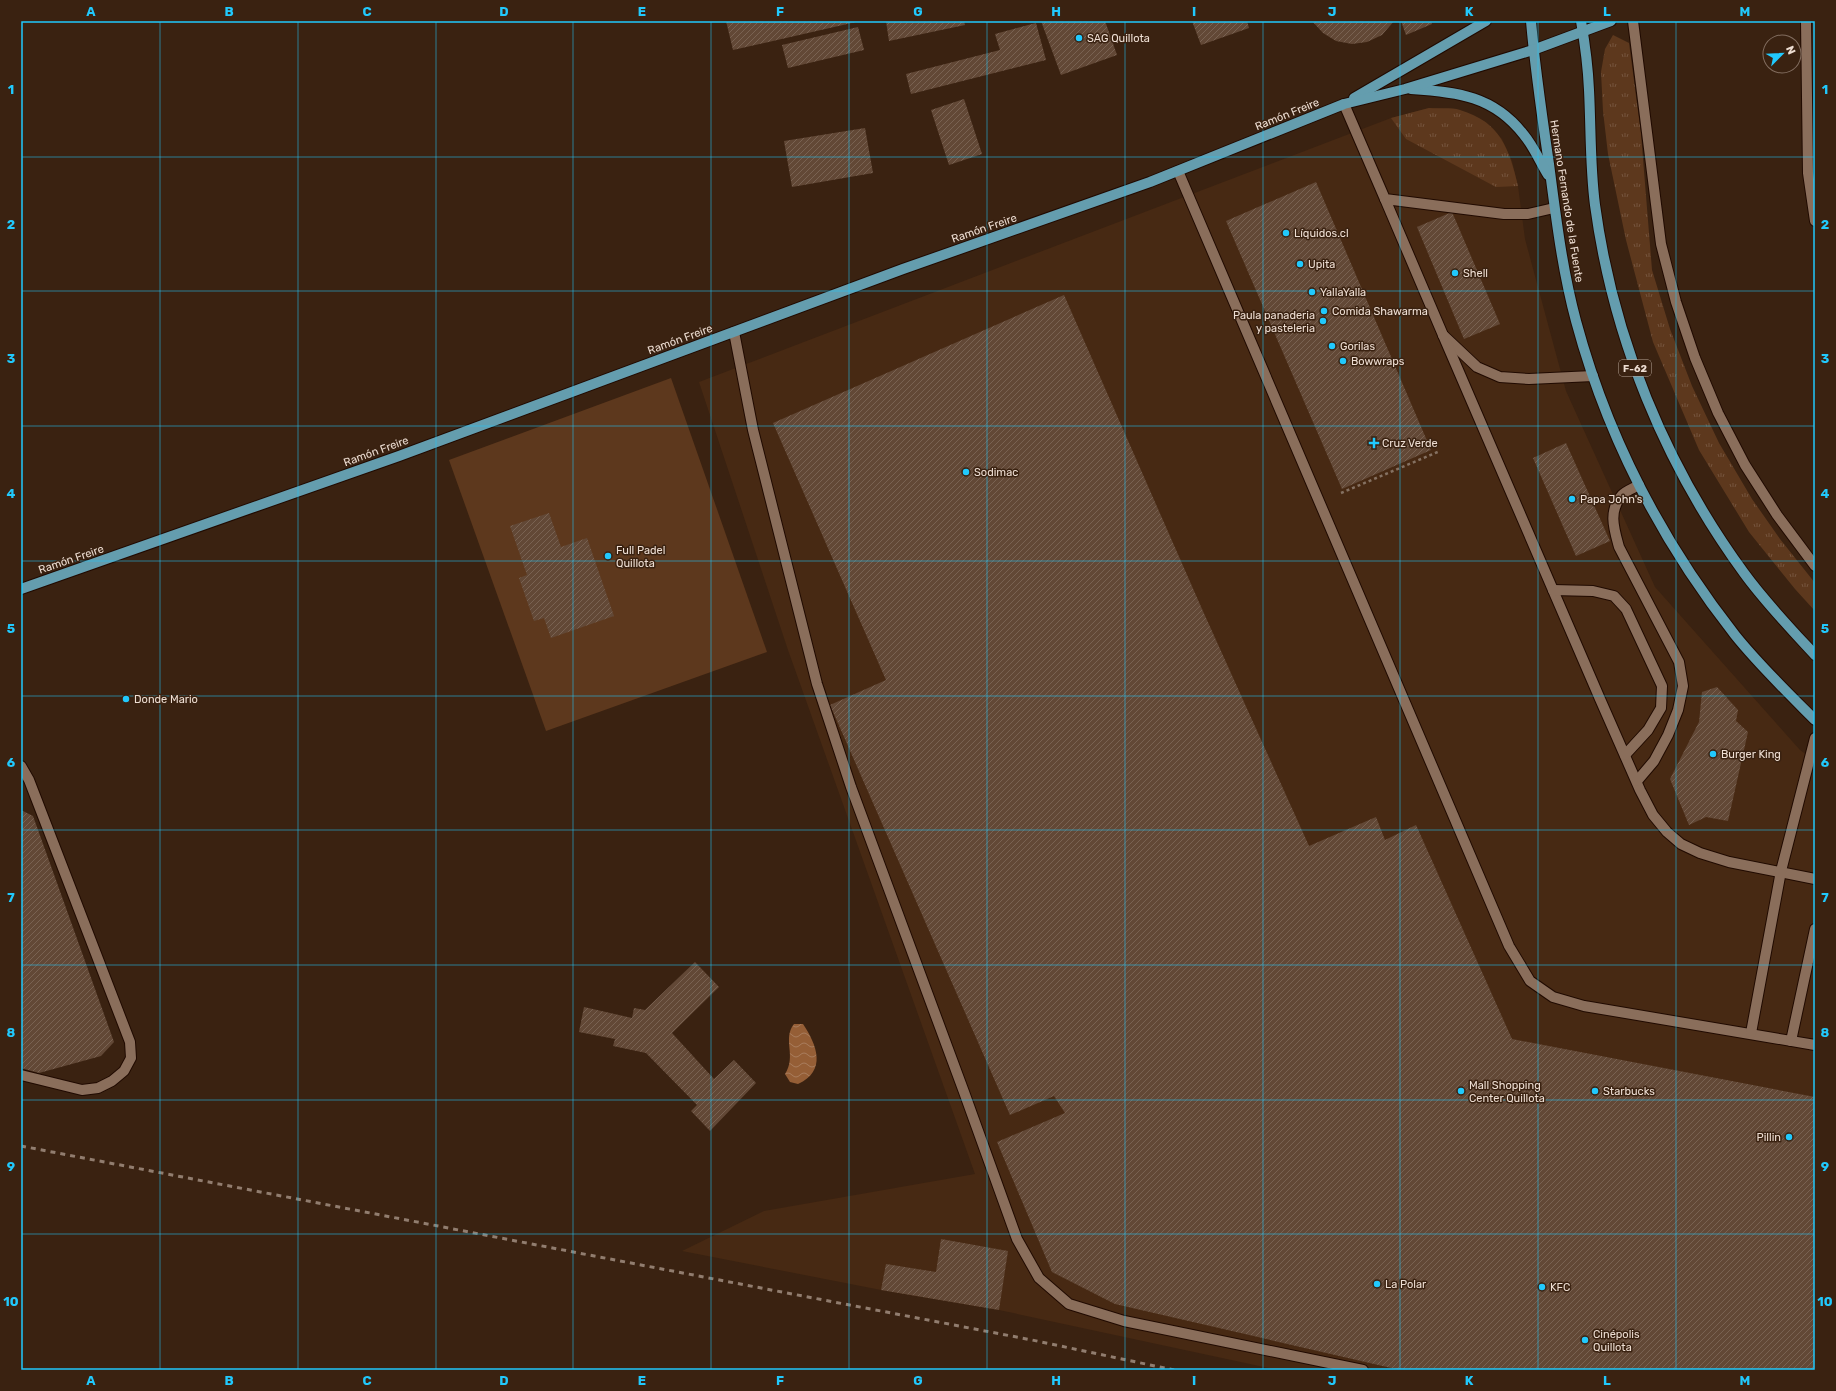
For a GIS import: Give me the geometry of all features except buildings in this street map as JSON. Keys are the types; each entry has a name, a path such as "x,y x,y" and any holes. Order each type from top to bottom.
{"main road":[{"name":"Ramón Freire","path":"1344,104 1486,21"},
{"name":"Hermano Fernando de la Fuente","path":"1530,21 1554,208 1564,272 1576,321 1593,376 1614,432 1639,485 1668,538 1700,588 1736,636 1776,681 1815,720"},
{"name":"F-62","path":"1581,21 1589,90 1590,147 1595,204 1605,261 1618,317 1636,372 1657,425 1679,470 1712,526 1745,574 1781,618 1815,655"},
{"name":"Ramón Freire","path":"21,589 399,456 903,269 1178,171 1344,104 1405,89 1533,50 1611,21"},
{"path":"1405,89 1453,92 1477,99 1504,114 1525,136 1551,180"}],"street":[{"path":"1633,21 1661,244 1676,302 1695,358 1718,413 1746,465 1773,509 1814,563"},
{"path":"1806,21 1815,221"},
{"path":"1344,104 1553,590 1625,755 1653,815 1667,832 1681,844 1700,854 1729,862 1781,871 1815,879"},
{"path":"1178,171 1509,946 1530,981 1553,997 1584,1006 1815,1045"},
{"path":"1386,199 1504,214 1528,214 1554,208"},
{"path":"734,332 753,430 817,684 850,787 962,1084 1017,1239 1039,1278 1069,1304 1124,1321 1363,1370"},
{"path":"1443,335 1477,367 1500,377 1529,379 1593,376"},
{"path":"1637,781 1654,761 1668,735 1678,710 1683,686 1679,662 1619,547 1613,528 1613,511 1622,495 1639,485"},
{"path":"1553,590 1593,591 1614,596 1626,609 1662,686 1661,708 1648,730 1625,755"},
{"path":"1751,1033 1781,871 1815,738"},
{"path":"21,766 32,787 130,1042 131,1058 124,1071 112,1081 98,1088 82,1090 21,1075"},
{"path":"1790,1041 1815,929"}],"path":[{"path":"1319,502 1440,451"}],"shaded area":[{"path":"1429,108 1459,110 1486,122 1502,139 1512,161 1518,186 1525,239 1566,391 1655,587 1800,750 1815,761 1815,1370 1278,1370 999,1310 881,1290 682,1251 764,1211 975,1174 788,650 699,382 1391,118"}],"green space":[{"path":"1613,35 1629,43 1641,134 1652,270 1670,329 1692,386 1719,443 1752,499 1780,539 1815,583 1815,611 1795,589 1749,532 1699,450 1653,342 1626,240 1608,154 1603,111 1601,72 1605,49"},
{"path":"1429,108 1460,110 1474,115 1494,129 1506,148 1515,172 1518,186 1496,187 1406,139 1391,118"},
{"name":"Full Padel Quillota","path":"671,378 767,652 546,731 449,460"}],"water":[{"path":"794,1024 803,1024 812,1040 817,1057 813,1072 807,1079 798,1084 790,1082 785,1074 790,1061 789,1036"}],"railway":[{"path":"21,1146 1032,1340 1174,1370"}],"place":[{"name":"SAG Quillota","path":"1079,38"},
{"name":"Líquidos.cl","path":"1286,233"},
{"name":"Upita","path":"1300,264"},
{"name":"Shell","path":"1455,273"},
{"name":"YallaYalla","path":"1312,292"},
{"name":"Comida Shawarma","path":"1324,311"},
{"name":"Paula panaderia y pasteleria","path":"1323,321"},
{"name":"Gorilas","path":"1332,346"},
{"name":"Bowwraps","path":"1343,361"},
{"name":"Cruz Verde","path":"1374,443"},
{"name":"Sodimac","path":"966,472"},
{"name":"Papa John's","path":"1572,499"},
{"name":"Full Padel Quillota","path":"608,556"},
{"name":"Donde Mario","path":"126,699"},
{"name":"Burger King","path":"1713,754"},
{"name":"Mall Shopping Center Quillota","path":"1461,1091"},
{"name":"Starbucks","path":"1595,1091"},
{"name":"Pillin","path":"1789,1137"},
{"name":"La Polar","path":"1377,1284"},
{"name":"KFC","path":"1542,1287"},
{"name":"Cinépolis Quillota","path":"1585,1340"}]}
